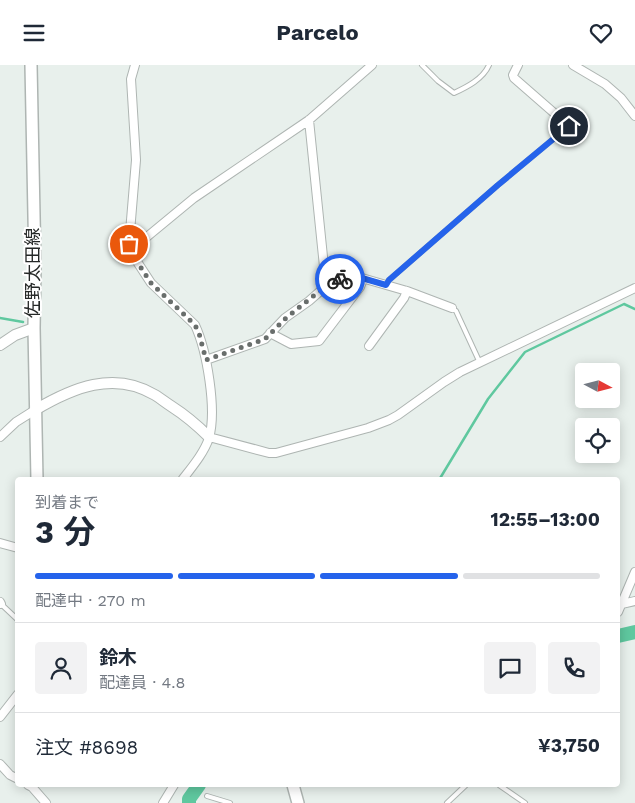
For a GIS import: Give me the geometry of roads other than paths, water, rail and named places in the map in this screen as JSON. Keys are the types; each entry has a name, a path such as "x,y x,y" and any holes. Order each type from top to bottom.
{"main road":[{"name":"佐野太田線","path":"31,65 37,477"},
{"path":"294,787 298,803"}],"street":[{"path":"135,65 131,79 136,161 129,244 151,283 195,325 206,360 211,393 212,410 209,437 204,449 184,477"},
{"path":"131,250 194,198 309,120 372,65"},
{"path":"518,65 514,78 569,126"},
{"path":"572,65 604,84 621,98 635,116"},
{"path":"309,120 326,286"},
{"path":"206,360 265,339 286,318 326,286 348,274 407,291 452,307"},
{"path":"270,333 291,344 319,341 360,287 363,279"},
{"path":"0,437 16,422 35,410 85,386 102,383 128,384 154,394 189,418 209,437 269,453 276,453 348,434 389,420 444,382 635,288"},
{"path":"369,345 404,298 407,291"},
{"path":"0,345 15,335 34,329"},
{"path":"0,543 15,547"},
{"path":"620,608 635,572"},
{"path":"622,604 635,601"},
{"path":"0,717 15,699"},
{"path":"0,765 15,778"},
{"path":"32,787 46,803"},
{"path":"163,803 173,787"}],"lane":[{"path":"422,65 438,81 454,93 472,84 489,65"},
{"path":"386,285 389,280 469,210 569,126"},
{"path":"452,307 456,311 480,363"},
{"path":"0,603 15,617"},
{"path":"447,803 464,787"},
{"path":"502,787 525,803"},
{"path":"207,796 230,803"}],"waterway":[{"path":"441,477 488,399 525,352 624,304 635,309"},
{"path":"0,318 23,322"},
{"path":"620,636 635,632"},
{"path":"189,803 189,799 198,787"}]}
